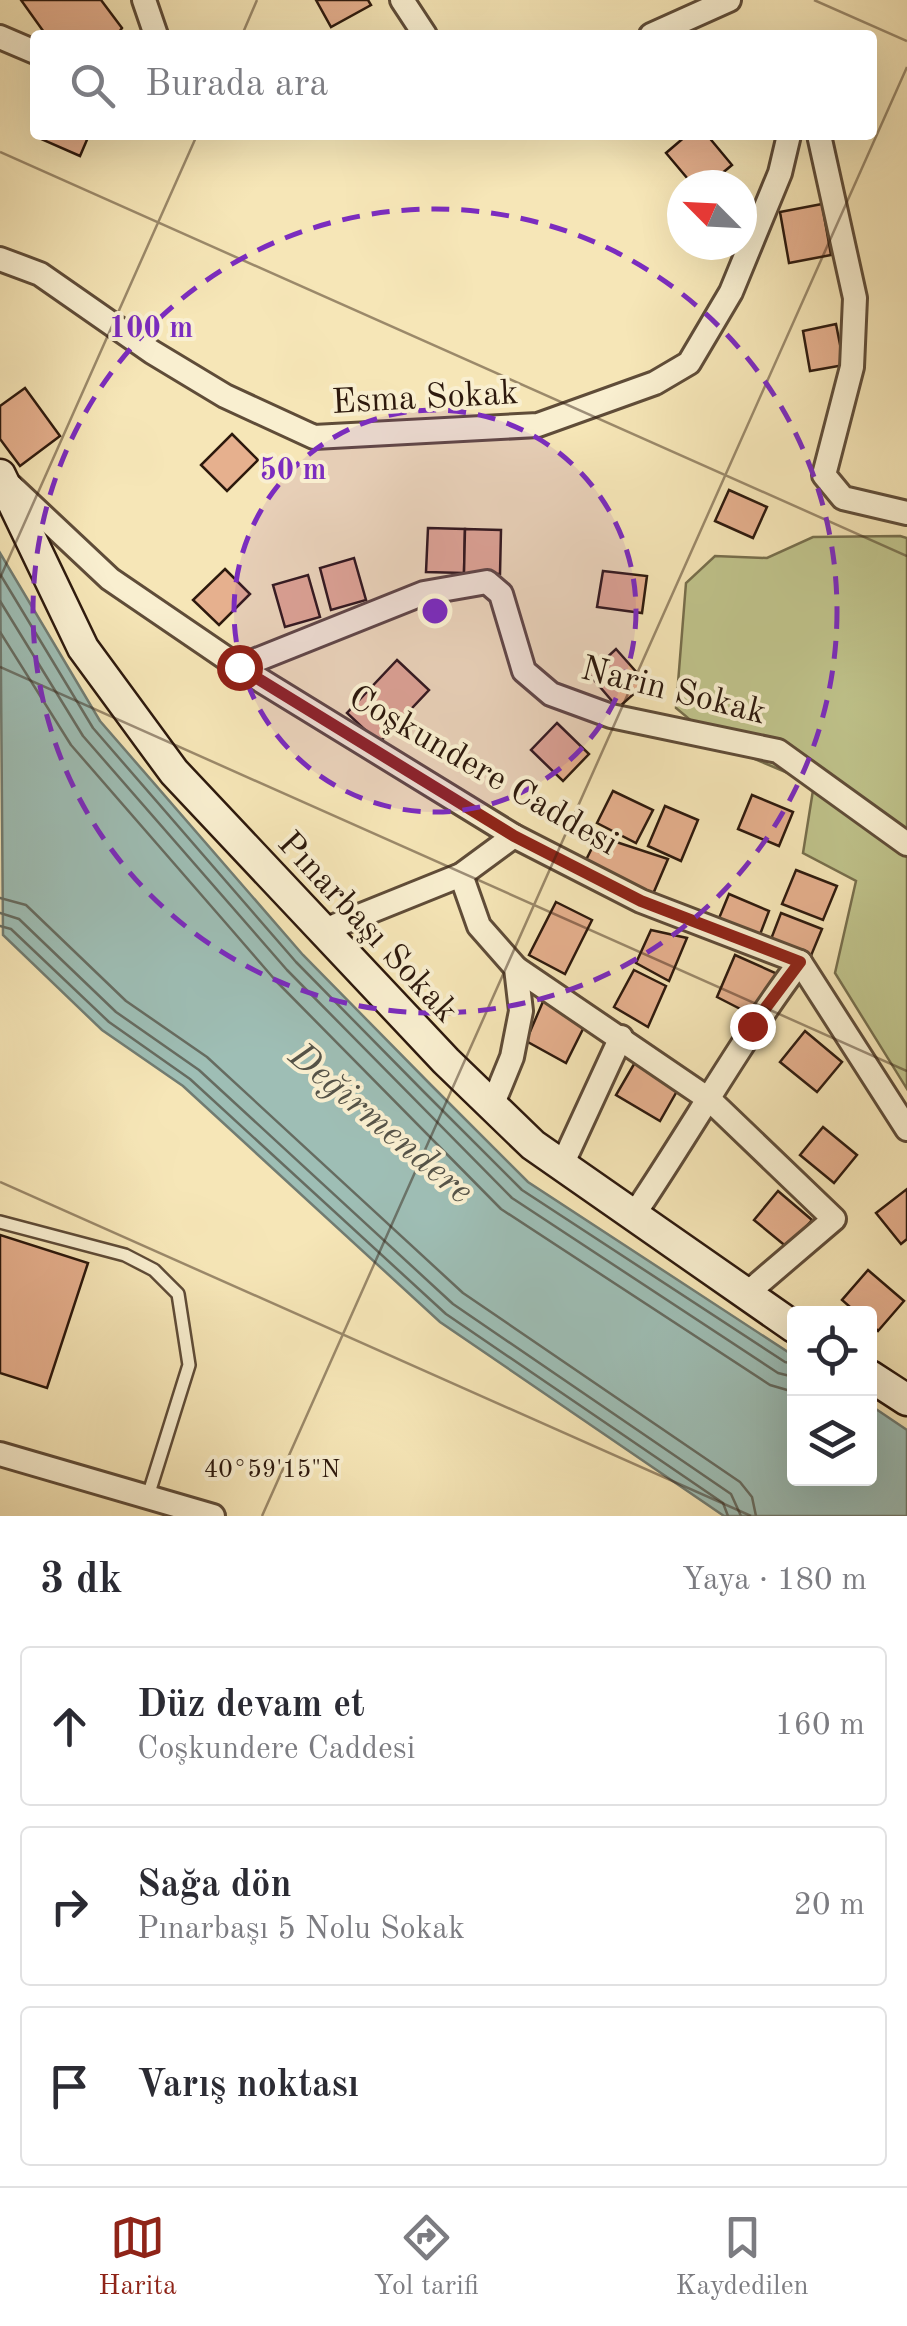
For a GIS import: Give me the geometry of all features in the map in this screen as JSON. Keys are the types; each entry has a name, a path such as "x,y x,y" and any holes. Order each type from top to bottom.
{"street":[{"path":"144,0 154,30"},
{"path":"402,0 422,30"},
{"path":"662,30 729,0"},
{"path":"0,37 30,50"},
{"name":"Esma Sokak","path":"0,259 40,274 152,352 225,396 314,437 538,424 655,383 689,363 711,332 780,173 788,140"},
{"path":"820,140 855,298 852,367 824,475 843,498 907,514"},
{"name":"Coşkundere Caddesi","path":"0,475 110,579 239,667 514,836 641,901 800,962"},
{"name":"Pınarbaşı Sokak","path":"0,475 83,648 174,772 532,1145 635,1213 787,1322"},
{"name":"Narin Sokak","path":"239,667 424,593 487,582 501,594 524,671 551,694 611,716 778,751 907,844"},
{"path":"322,930 461,875 514,836"},
{"path":"461,875 479,926 516,968 710,1100 834,1218 745,1295"},
{"path":"635,1213 710,1100 752,1026 800,962 907,1129"},
{"path":"492,1106 512,1057 521,1011 516,968"},
{"path":"562,1164 621,1037"},
{"path":"877,1381 907,1400"},
{"path":"0,1454 213,1516"}],"lane":[{"path":"0,1222 125,1255 154,1270 178,1294 190,1366 148,1496"}],"green space":[{"path":"813,537 907,538 907,1089 835,973 856,881 803,853 814,784 719,744 676,708 686,583 715,556 767,558"}],"water":[{"name":"Değirmendere","path":"0,553 100,721 303,955 432,1086 528,1182 787,1351 787,1486 877,1486 877,1410 907,1430 907,1516 724,1516 440,1322 183,1086 102,1030 3,935"}],"building":[{"path":"21,0 101,0 122,28 121,30 42,30"},
{"path":"316,0 368,0 371,5 331,27"},
{"path":"43,140 87,140 80,156"},
{"path":"681,140 711,140 732,165 726,170 680,170 666,153"},
{"path":"822,204 831,255 789,263 780,212"},
{"path":"836,324 844,365 810,371 803,331"},
{"path":"25,388 60,436 20,466 0,439 0,406"},
{"path":"232,434 258,460 227,491 201,465"},
{"path":"729,490 767,507 753,538 715,521"},
{"path":"428,528 465,529 464,573 426,572"},
{"path":"465,529 501,530 500,574 464,573"},
{"path":"354,558 366,600 331,610 320,568"},
{"path":"225,569 250,594 219,625 193,600"},
{"path":"603,571 647,576 642,613 597,607"},
{"path":"308,575 320,617 285,627 273,585"},
{"path":"616,649 646,683 618,708 589,674"},
{"path":"397,660 429,690 379,743 347,713"},
{"path":"557,723 589,754 563,781 531,750"},
{"path":"613,791 653,810 636,843 597,823"},
{"path":"752,795 793,812 779,846 738,829"},
{"path":"665,806 698,820 681,861 648,846"},
{"path":"598,836 668,859 653,894 584,864"},
{"path":"796,870 837,886 823,920 782,904"},
{"path":"729,894 769,911 756,945 715,928"},
{"path":"556,902 592,920 565,974 529,955"},
{"path":"781,913 822,929 808,963 768,947"},
{"path":"651,930 687,938 669,981 636,963"},
{"path":"735,955 782,976 756,1017 717,997"},
{"path":"634,970 666,986 648,1027 614,1007"},
{"path":"548,990 590,1015 566,1063 526,1041"},
{"path":"805,1031 842,1062 817,1092 780,1062"},
{"path":"637,1059 681,1084 660,1121 616,1095"},
{"path":"823,1127 857,1155 834,1183 800,1155"},
{"path":"907,1189 907,1239 901,1244 876,1213"},
{"path":"778,1191 812,1220 788,1248 754,1220"},
{"path":"0,1235 88,1263 47,1388 0,1373"},
{"path":"868,1270 904,1301 878,1331 877,1306 849,1306 842,1300"}],"route":[{"path":"239,667 514,836 641,901 800,962 752,1026"}]}
